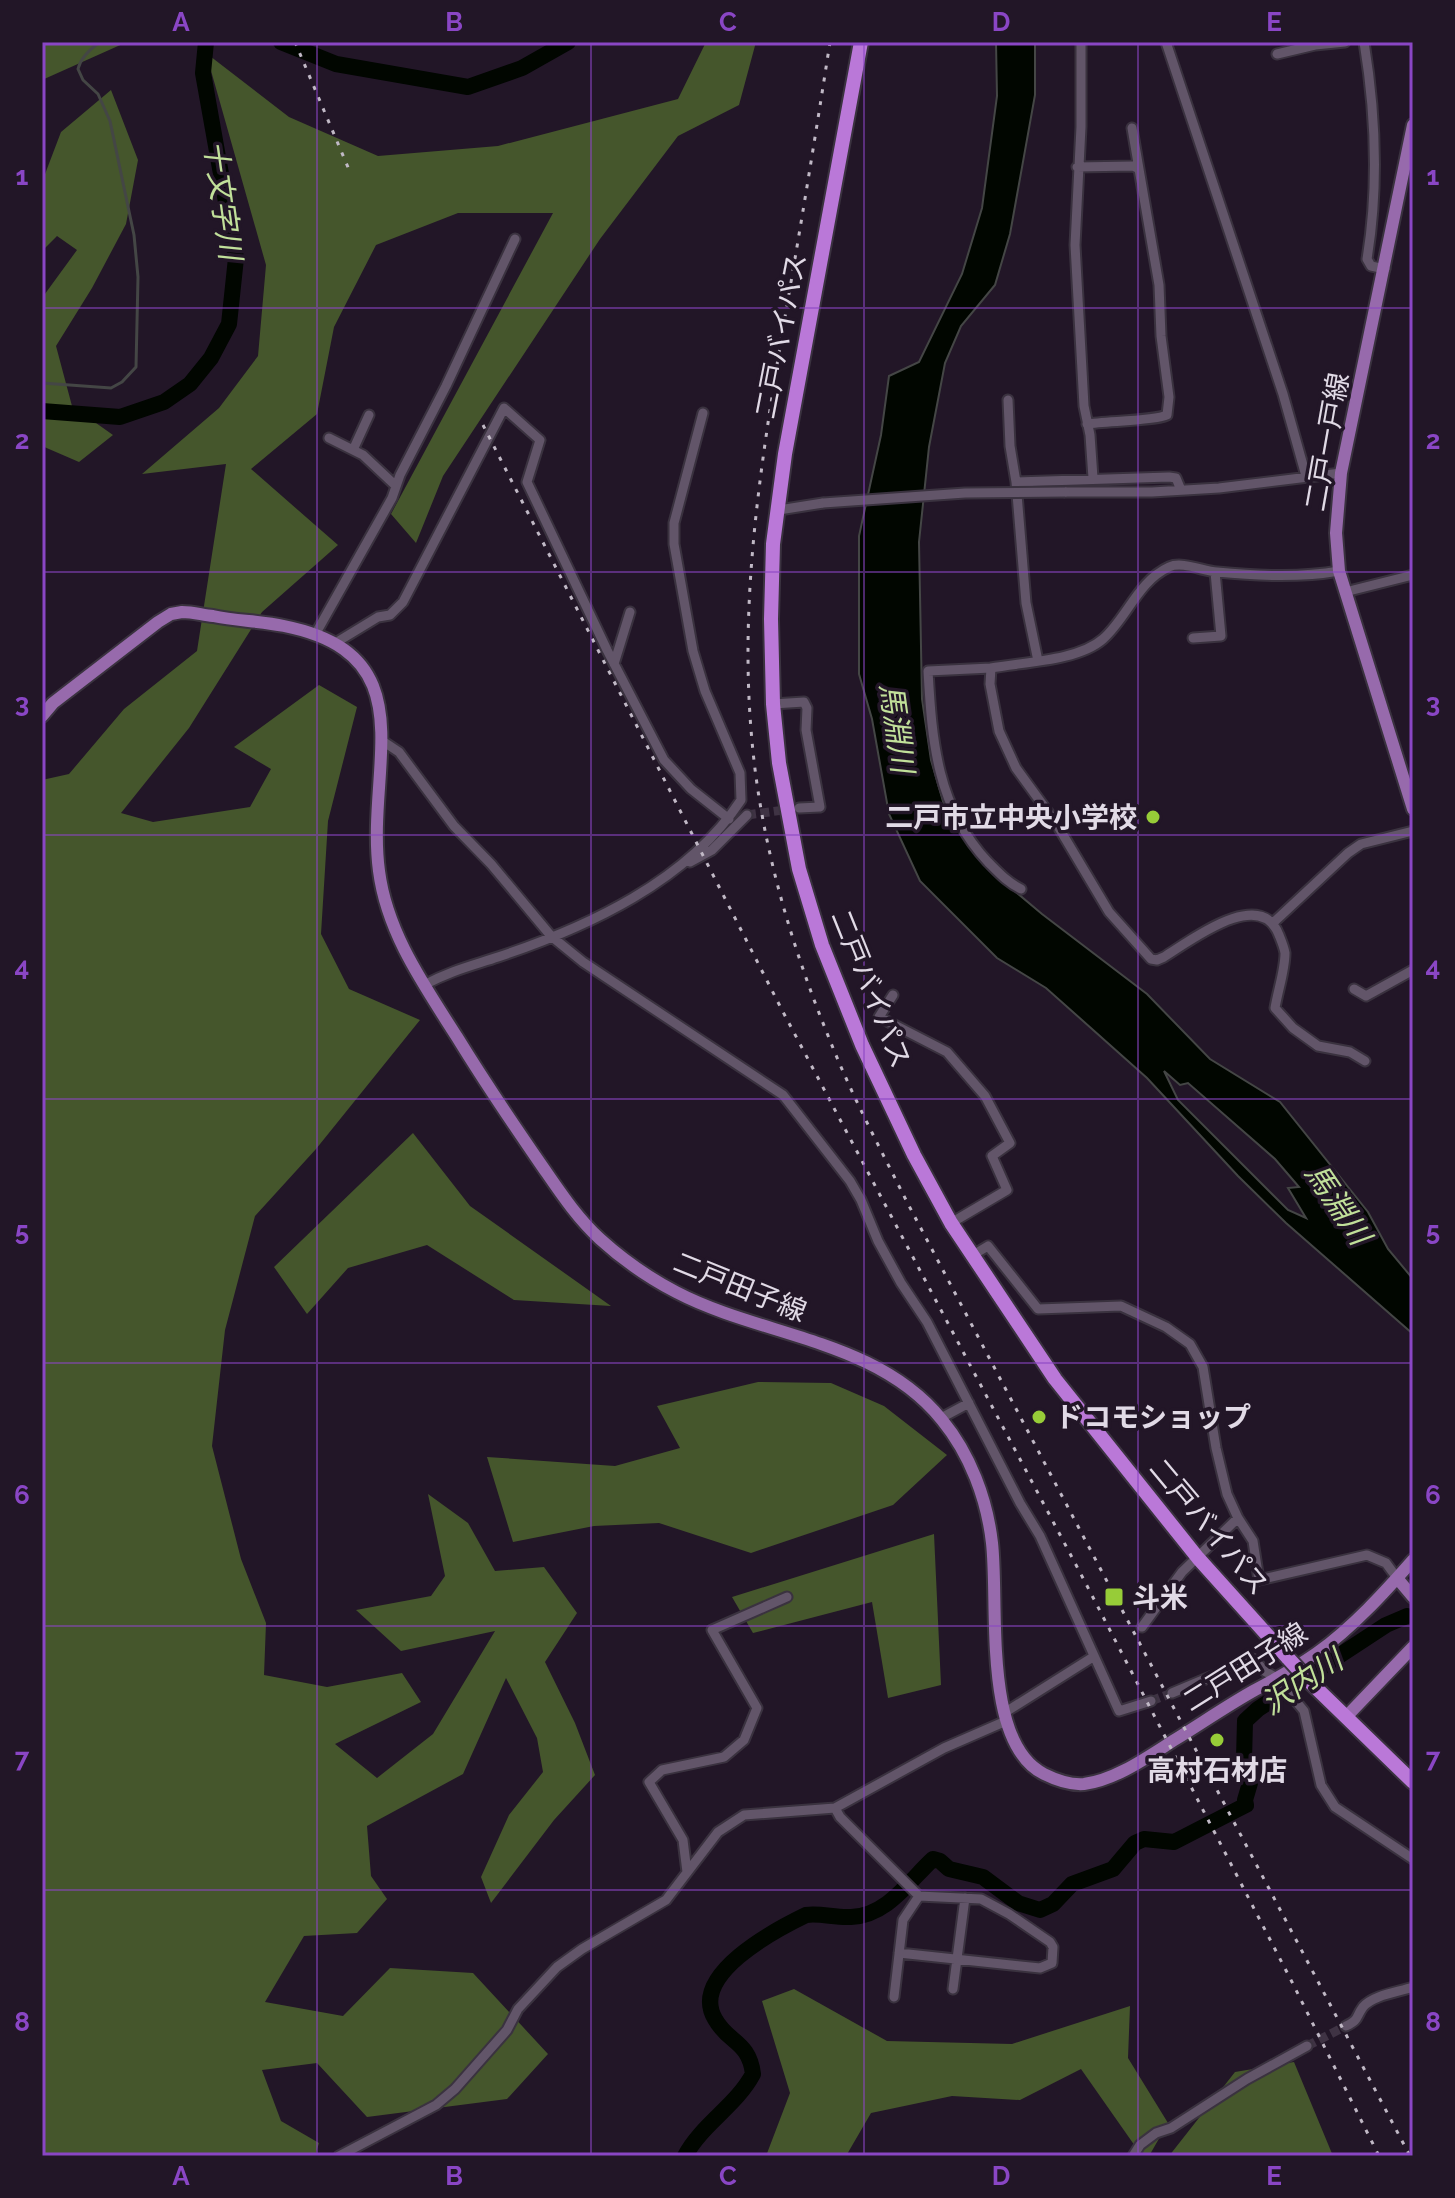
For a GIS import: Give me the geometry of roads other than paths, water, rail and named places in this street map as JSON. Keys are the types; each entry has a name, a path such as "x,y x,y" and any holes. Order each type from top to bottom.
{"highway":[{"name":"二戸バイパス","path":"861,42 785,454 772,574 773,704 789,826 822,945 868,1059 914,1155 951,1223 1055,1379 1198,1558 1310,1682 1413,1782"}],"main road":[{"name":"二戸一戸線","path":"1413,125 1341,473 1336,533 1339,571 1413,809"},
{"name":"二戸田子線","path":"42,716 53,703 171,614 193,612 316,633 337,642 358,660 372,680 378,698 381,740 377,801 379,869 396,931 424,985 517,1130 578,1217 598,1238 646,1273 703,1305 834,1349 889,1374 918,1395 941,1418 973,1472 985,1507 992,1544 995,1640 1005,1717 1017,1751 1025,1762 1055,1780 1080,1785 1105,1778 1147,1758 1318,1652 1358,1618 1413,1560"},
{"path":"1397,1578 1413,1597"},
{"path":"1346,1717 1413,1647"}],"street":[{"path":"1081,42 1081,127 1075,245 1084,406 1093,478"},
{"path":"1166,42 1292,424 1306,476"},
{"path":"1277,54 1345,42"},
{"path":"1364,42 1373,102 1376,159 1373,223 1367,259 1371,266 1385,269"},
{"path":"1087,424 1167,415 1169,397 1161,336 1159,285 1132,128"},
{"path":"1077,167 1133,166 1139,169"},
{"path":"316,633 334,596 375,530 515,239"},
{"path":"1008,400 1026,603 1038,661"},
{"path":"337,642 378,617 390,615 403,602 504,408 540,440 527,482 614,664 664,760 691,789 729,819"},
{"path":"424,985 472,963 497,957 621,907 710,841 741,800 740,773 705,691 693,651 674,544 674,523 703,413"},
{"path":"353,450 369,415"},
{"path":"329,438 363,455 396,486"},
{"path":"779,510 823,503 965,493 1219,488 1341,473"},
{"path":"1016,482 1169,477 1176,478 1181,490"},
{"path":"1021,889 1008,883 978,851 955,816 936,762 928,671 991,668 1038,661 1088,648 1103,639 1131,601 1168,567 1176,565 1215,572 1277,575 1339,571"},
{"path":"1193,638 1221,636 1215,572"},
{"path":"1345,592 1413,575"},
{"path":"614,664 630,612"},
{"path":"991,668 990,684 999,731 1016,768 1056,823 1109,912 1151,959 1164,957 1231,918 1266,917 1274,922 1285,951 1275,1008 1293,1028 1318,1046 1350,1052 1365,1061"},
{"path":"773,704 804,702 807,708 806,730 820,807 799,808"},
{"path":"381,740 399,752 454,826 491,864 551,936 583,962 783,1095 850,1181 872,1221 878,1241 927,1322 1053,1563 1119,1711 1151,1701"},
{"path":"676,869 712,850 747,815"},
{"path":"1274,922 1361,844 1413,831"},
{"path":"1354,989 1366,996 1413,970"},
{"path":"893,995 879,1017 947,1052 985,1096 1010,1143 992,1156 1007,1190 951,1223"},
{"path":"973,1255 988,1246 1038,1309 1121,1306 1166,1327 1190,1344 1203,1367 1227,1494 1253,1541 1259,1580 1367,1555 1386,1563 1397,1578"},
{"path":"941,1418 969,1403"},
{"path":"1142,1627 1182,1572 1238,1518"},
{"path":"687,1872 683,1840 649,1782 662,1770 724,1757 744,1740 757,1708 712,1630 787,1597"},
{"path":"339,2156 436,2105 455,2089 507,2030 518,2009 557,1967 666,1900 718,1832 744,1815 835,1808 1005,1717 1093,1657"},
{"path":"1172,1693 1253,1659 1277,1678 1304,1711 1326,1796 1348,1817 1413,1859"},
{"path":"835,1808 840,1817 919,1896 981,1899 1009,1914 1053,1947 1052,1963 1040,1968 899,1953"},
{"path":"894,1997 903,1920 919,1896"},
{"path":"953,1989 965,1898"},
{"path":"1346,2026 1358,2020 1364,2007 1371,2002 1413,1987"},
{"path":"1133,2156 1140,2145 1156,2133 1171,2128 1247,2079 1307,2046"}],"water":[{"name":"馬淵川","path":"996,42 1035,42 1035,95 1010,234 995,285 961,326 945,363 929,447 919,542 922,699 931,760 947,815 986,867 1147,994 1210,1059 1280,1102 1368,1212 1388,1249 1413,1279 1413,1334 1286,1223 1147,1078 1046,988 997,958 920,881 889,814 872,719 859,674 859,536 881,435 889,376 919,362 962,274 982,208 997,96","holes":["1164,1071 1180,1085 1188,1083 1275,1159 1299,1187 1288,1188 1306,1218 1288,1210 1178,1100"]}],"waterway":[{"path":"42,383 111,388 122,382 136,367 138,277 134,235 110,121 98,94 83,80 78,69 86,54 100,42"},
{"name":"十文字川","path":"42,411 120,417 164,402 190,384 211,358 229,324 236,258 203,73 206,42"},
{"name":"十文字川","path":"281,42 336,64 468,87 522,68 568,42"},
{"name":"沢内川","path":"685,2156 700,2134 738,2096 753,2074 743,2048 720,2027 710,2003 714,1986 739,1956 775,1931 806,1915 851,1917 876,1911 933,1859 949,1869 983,1877 1018,1903 1040,1910 1053,1904 1072,1884 1113,1869 1135,1843 1144,1839 1174,1842 1246,1805 1250,1783 1244,1759 1245,1721 1258,1709 1386,1625 1407,1616"}],"tunnel":[{"path":"747,815 791,809"},
{"path":"1151,1701 1172,1693"},
{"path":"1307,2046 1346,2026"}],"railway":[{"path":"295,42 350,172"},
{"path":"830,42 766,435 750,587 749,689 756,779 770,855 790,930 815,1003 876,1141 1410,2156"},
{"path":"483,425 782,1010 1084,1580 1379,2156"}],"place":[{"name":"二戸市立中央小学校","path":"1153,817"},
{"name":"ドコモショップ","path":"1039,1417"},
{"name":"斗米","path":"1114,1597"},
{"name":"高村石材店","path":"1217,1740"}]}
